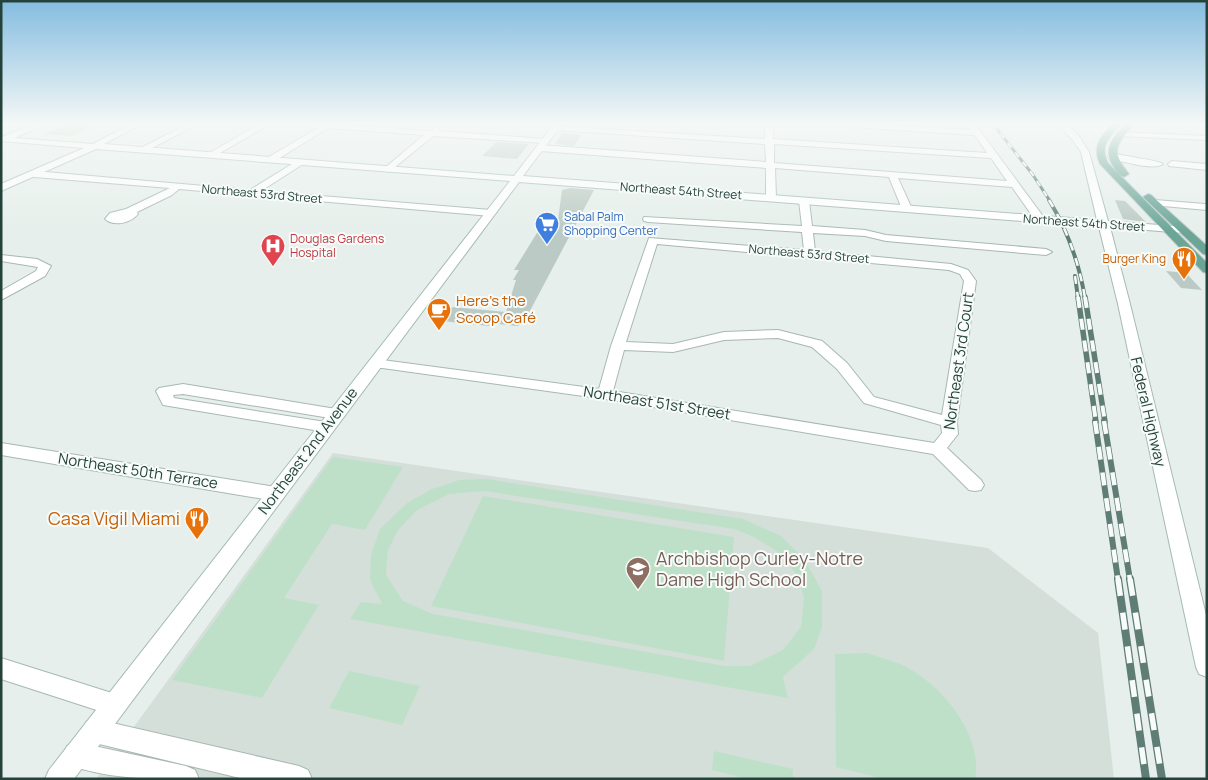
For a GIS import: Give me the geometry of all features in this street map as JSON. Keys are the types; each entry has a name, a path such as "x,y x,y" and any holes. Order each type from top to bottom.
{"main road":[{"path":"1103,160 1110,172 1207,270"},
{"path":"1114,161 1155,204 1207,252"}],"street":[{"path":"1,188 64,160"},
{"name":"Northeast 54th Street","path":"276,160 1184,230"},
{"path":"389,169 399,160"},
{"name":"Northeast 2nd Avenue","path":"58,779 530,160"},
{"path":"738,160 770,166 1014,184"},
{"path":"770,160 771,198"},
{"path":"997,160 1040,219"},
{"name":"Federal Highway","path":"1087,160 1108,242 1207,667"},
{"path":"1114,161 1159,164"},
{"path":"251,194 300,162"},
{"path":"1172,164 1207,167"},
{"name":"Northeast 53rd Street","path":"34,174 491,213"},
{"path":"893,176 907,208"},
{"path":"129,212 143,204 154,202 174,190 175,186"},
{"path":"804,201 810,255"},
{"path":"1155,204 1205,207"},
{"path":"648,219 865,233 886,238 1046,252"},
{"path":"1067,221 1093,232 1108,242"},
{"name":"Northeast 53rd Street","path":"618,346 653,240 951,267 964,272"},
{"path":"1,258 37,262 45,266 41,273 1,296"},
{"name":"Northeast 3rd Court","path":"938,449 950,434 949,422 970,281 964,272"},
{"path":"605,394 618,346 673,348 724,336 778,334 817,344 842,366 869,400 949,422"},
{"name":"Northeast 51st Street","path":"375,363 605,394 938,449"},
{"path":"183,389 331,420 195,407 168,402 164,391 183,389"},
{"path":"195,407 209,394"},
{"name":"Northeast 50th Terrace","path":"1,449 276,494"},
{"path":"938,449 975,485"},
{"path":"1,668 115,704"},
{"path":"95,731 299,779"},
{"path":"76,755 186,779"}],"shaded area":[{"name":"Archbishop Curley-Notre Dame High School","path":"333,453 988,548 1098,633 1114,779 96,779"}],"green space":[{"path":"333,457 403,467 365,530 332,524 284,598 319,605 262,698 172,680"},
{"path":"486,479 743,519 781,536 805,560 822,591 822,628 814,649 783,677 788,698 350,619 361,602 382,604 370,580 371,555 380,529 407,503 432,489 459,480","holes":["484,491 734,529 754,537 783,555 799,579 804,598 801,627 783,650 750,666 725,666 433,614 403,601 386,575 388,550 398,530 417,510 449,494"]},
{"path":"483,496 734,537 724,661 431,606"},
{"path":"867,653 896,662 915,672 943,696 956,711 966,727 973,744 976,762 975,779 884,779 836,767 835,654"},
{"path":"349,671 420,686 402,725 329,708"},
{"path":"714,751 793,769 793,779 748,779 712,770"}],"building":[{"name":"Sabal Palm Shopping Center","path":"570,188 594,190 523,324 517,326 490,323 489,326 442,321 452,307 506,312 516,280 513,280 519,270 514,270 545,220 558,220 562,190"},
{"path":"1115,200 1125,201 1146,222 1123,219"},
{"name":"Burger King","path":"1166,271 1186,273 1202,290 1181,288"}],"railway":[{"path":"1022,160 1050,201"},
{"path":"1049,200 1062,223 1072,248 1080,272 1085,298"},
{"path":"1075,276 1078,298"},
{"path":"1078,297 1096,422"},
{"path":"1085,297 1105,422"},
{"path":"1095,421 1118,580"},
{"path":"1104,421 1130,580"},
{"path":"1118,579 1146,779"},
{"path":"1130,579 1162,779"}],"place":[{"name":"Sabal Palm Shopping Center","path":"547,245"},
{"name":"Douglas Gardens Hospital","path":"273,267"},
{"name":"Burger King","path":"1184,280"},
{"name":"Here's the Scoop Café","path":"439,331"},
{"name":"Casa Vigil Miami","path":"197,540"},
{"name":"Archbishop Curley-Notre Dame High School","path":"638,590"}]}
